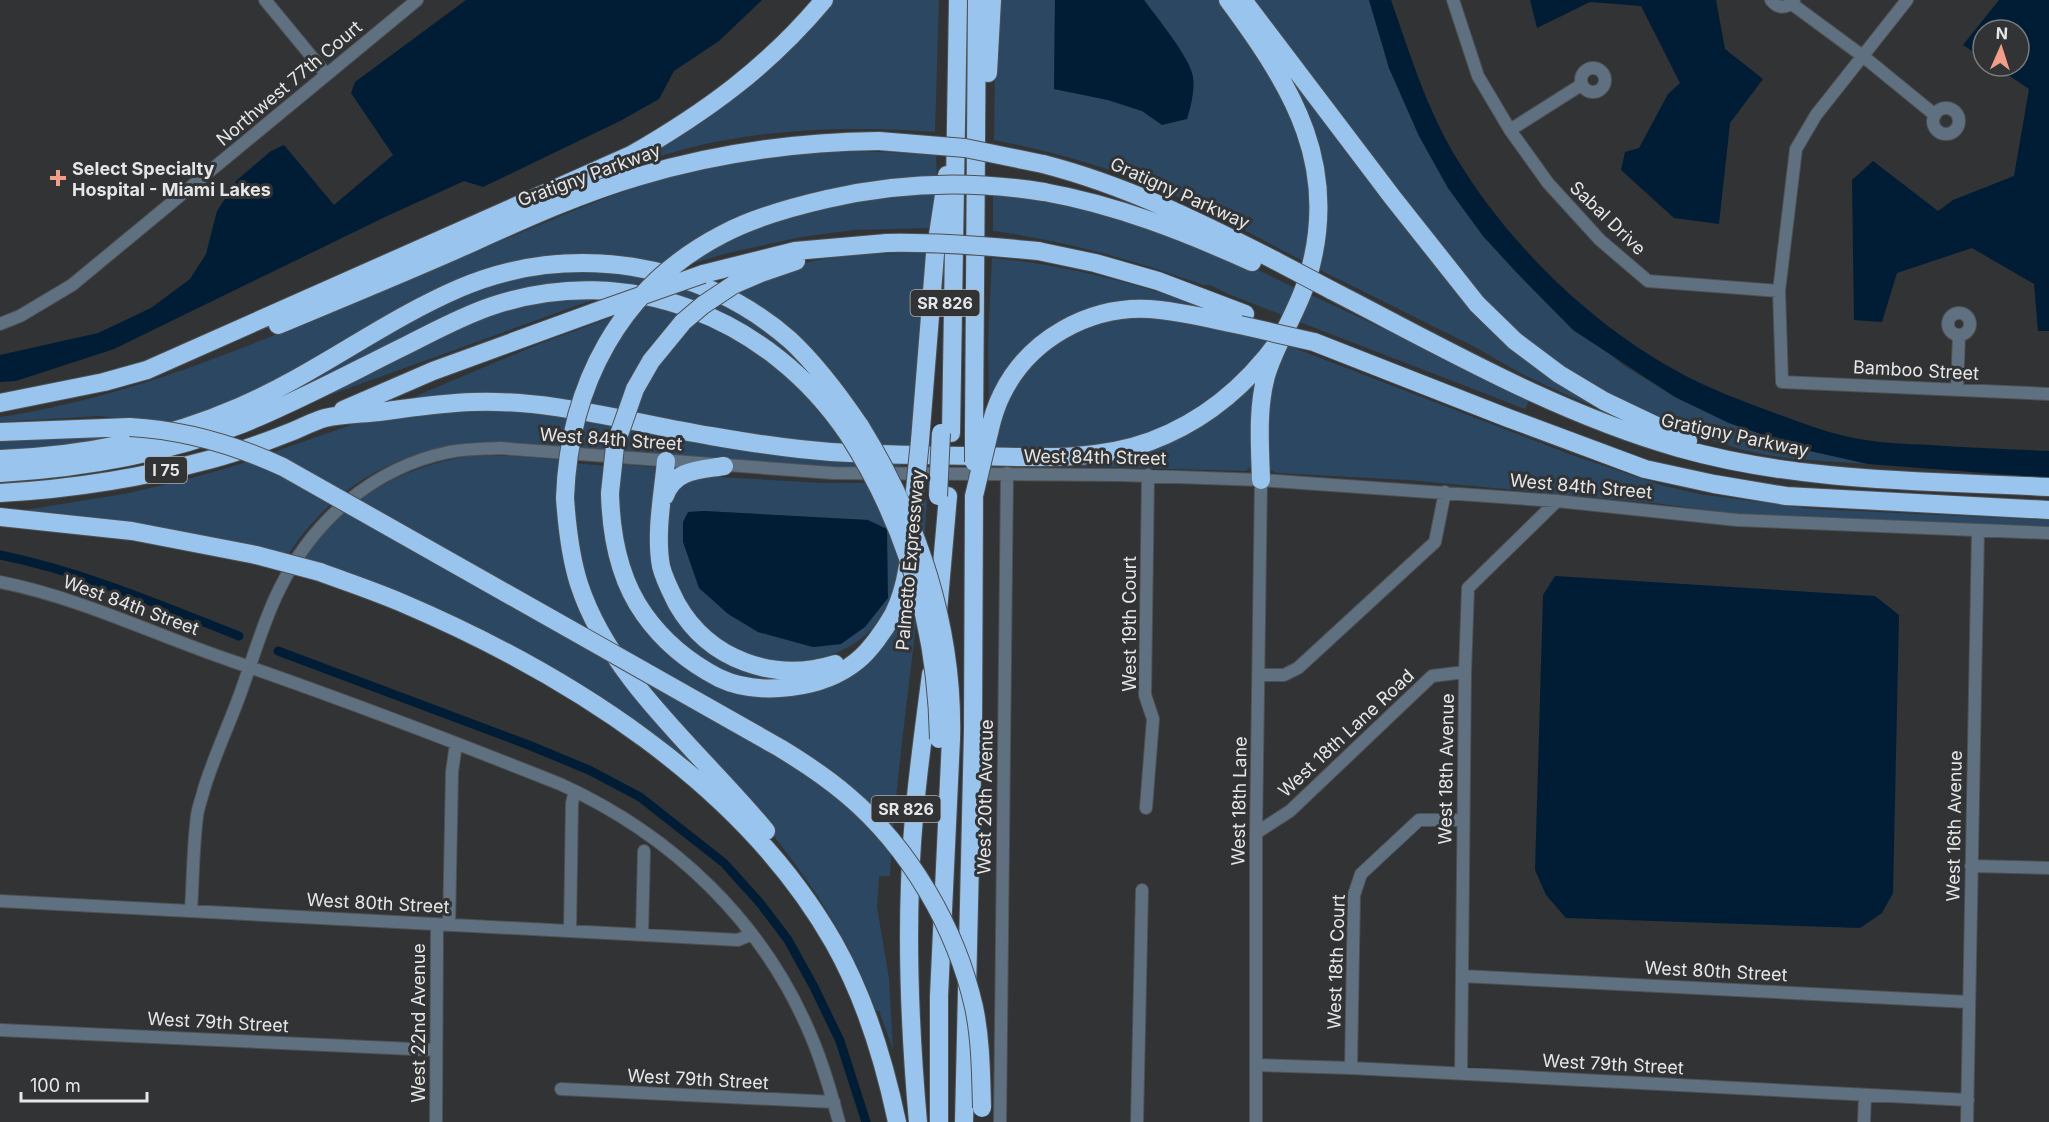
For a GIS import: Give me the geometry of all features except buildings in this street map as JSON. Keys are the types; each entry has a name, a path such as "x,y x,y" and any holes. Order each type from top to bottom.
{"highway":[{"path":"0,403 104,382 147,370 631,155 675,129 738,86 786,43 824,0"},
{"name":"Palmetto Expressway","path":"908,1122 901,1006 899,934 901,874 908,788 943,496 946,433 949,0"},
{"path":"946,433 958,0"},
{"name":"SR 826","path":"977,0 976,211 982,433"},
{"path":"976,211 986,177 992,0"},
{"path":"1228,0 1257,38 1285,84 1305,128 1316,173 1319,208 1314,252 1302,293 1281,338 1267,375 1261,401 1261,480"},
{"path":"1243,0 1393,198 1477,304 1515,340 1559,374 1604,402 1685,439 1712,456"},
{"name":"Gratigny Parkway","path":"147,370 201,355 336,301 571,201 639,176 704,159 769,147 879,141 965,148 1043,164 1095,178 1153,201 1274,266 1331,290 1538,395 1608,425 1679,448 1803,473 2049,487"},
{"path":"840,246 760,273 733,285 683,322 651,361 635,389 615,446 610,493 613,533 618,558 629,588 644,614 666,640 690,661 721,679 747,686 772,689 795,687 840,672 858,661 894,614 902,593 906,570 920,441 935,254 947,173"},
{"path":"897,1122 879,1050 859,996 834,944 806,899 782,852 722,780 655,708 621,667 594,621 579,585 569,546 566,474 572,432 583,394 599,357 639,298 680,261 708,242 734,228 779,212 836,197 890,188 959,184 1000,186 1086,200 1156,221 1274,266"},
{"path":"325,418 433,371 703,274 795,251 887,243 969,244 1038,252 1095,263 1158,281 1242,320 1314,342 1645,469 1786,496 2049,510"},
{"path":"0,459 69,454 105,448 150,438 203,422 267,394 455,290 502,273 562,263 605,263 655,271 696,284 734,301 777,329 800,350 833,388 854,430 891,513 916,582 932,652 945,739 939,1122"},
{"path":"0,473 98,463 194,440 282,407 475,312 513,300 572,292 621,293 659,299 708,315 740,331 771,351 800,375 854,430"},
{"path":"964,1122 973,730 974,496 982,433 1002,394 1022,364 1052,336 1084,320 1113,312 1148,309 1242,320"},
{"path":"325,418 431,405 509,402 557,407 719,438 820,451 998,456 1087,455 1133,447 1185,426 1243,384 1281,338"},
{"name":"I 75","path":"0,493 75,486 152,474 250,447 325,418"},
{"path":"0,432 130,427 193,435 240,449 283,467 772,744 833,783 890,838 926,891 951,937 964,971 974,1009 980,1048 982,1115"},
{"path":"666,461 660,539 662,566 671,593 683,614 702,636 726,655 751,665 776,670 795,672 817,669 851,656 883,631"},
{"path":"662,507 668,488 683,473 724,466"},
{"path":"918,1122 910,1002 910,881 917,791 940,592 943,496"},
{"path":"0,517 132,531 256,555 320,572 399,601 474,635 547,675 602,709 665,754 726,805 764,844 806,899"},
{"path":"928,1122 929,965 945,739"}],"street":[{"path":"265,0 326,74"},
{"name":"Northwest 77th Court","path":"0,324 20,316 72,285 417,0"},
{"name":"Sabal Drive","path":"1454,0 1478,76 1510,130 1548,183 1592,232 1648,281 1779,291"},
{"path":"1771,0 1780,7 1793,2 1935,114"},
{"path":"1779,291 1796,150 1816,115 1907,0"},
{"path":"1510,130 1581,85"},
{"name":"Bamboo Street","path":"1779,291 1782,382 2049,394"},
{"path":"1957,390 1959,335"},
{"name":"West 84th Street","path":"249,667 276,594 315,531 342,505 380,477 404,466 466,449 499,448 833,473 1148,475 1261,480 1557,501 1737,520 2049,533"},
{"name":"West 20th Avenue","path":"1000,1122 1007,473"},
{"name":"West 19th Court","path":"1146,808 1154,718 1145,694 1148,475"},
{"name":"West 18th Lane","path":"1256,1122 1256,833 1261,480"},
{"path":"1260,675 1284,675 1298,668 1435,542 1444,492"},
{"name":"West 18th Avenue","path":"1461,1074 1468,588 1557,501"},
{"name":"West 16th Avenue","path":"1967,1122 1978,530"},
{"name":"West 84th Street","path":"0,582 66,599 456,744"},
{"path":"191,911 197,814 212,763 249,667"},
{"name":"West 18th Lane Road","path":"1256,833 1290,811 1432,676 1465,672"},
{"path":"456,744 574,791 628,820 675,854 712,888 752,934 798,1009 818,1053 839,1122"},
{"name":"West 22nd Avenue","path":"436,1122 435,1050 452,772 456,744"},
{"path":"570,931 574,791"},
{"name":"West 18th Court","path":"1351,1068 1354,895 1361,874 1419,820 1463,820"},
{"path":"642,935 644,851"},
{"path":"1971,866 2049,868"},
{"path":"1137,1122 1142,890"},
{"name":"West 80th Street","path":"0,901 738,940 752,934"},
{"name":"West 80th Street","path":"1462,976 1969,1002"},
{"name":"West 79th Street","path":"0,1030 435,1050"},
{"name":"West 79th Street","path":"1256,1065 1968,1100"},
{"name":"West 79th Street","path":"561,1089 834,1102"},
{"path":"1864,1096 1864,1122"}],"shaded area":[{"path":"466,0 762,0 719,41 674,71 659,99 620,121 483,187 464,181 114,349 16,381 0,382 0,355 98,333 151,308 190,279 206,254 217,211 237,180 271,151 284,145 334,205 393,155 351,93 355,82"},
{"path":"834,0 939,0 935,132 842,129 750,136 677,151 597,178 828,7"},
{"path":"1000,0 1055,0 1054,89 1108,100 1142,111 1162,125 1187,61 1144,0 1225,0 1301,129 1312,202 1305,262 1210,212 1153,186 1075,159 994,140 995,61 999,53"},
{"path":"1055,0 1144,0 1191,69 1193,88 1187,119 1162,125 1142,111 1108,100 1054,89"},
{"path":"1248,0 1369,0 1389,68 1419,136 1448,188 1483,236 1517,273 1623,365 1675,397 1729,423 1810,451 1868,464 1767,455 1686,432 1635,410 1542,356 1482,301"},
{"path":"1369,0 1391,0 1437,121 1457,159 1478,190 1526,251 1554,279 1613,330 1645,352 1700,383 1815,427 1848,437 1886,442 2049,451 2049,478 1868,464 1810,451 1729,423 1675,397 1573,330 1483,236 1448,188 1419,136 1389,68"},
{"path":"1530,0 1716,0 1725,49 1763,79 1730,123 1719,224 1674,218 1621,170 1625,152 1639,148 1668,94 1680,83 1641,6 1590,2 1537,28"},
{"path":"1999,0 2049,0 2049,331 2038,331 2034,284 1972,248 1897,273 1882,322 1854,320 1852,180 1873,161 1938,211 1953,200 2014,176 2029,89 2013,78 2031,78 2031,18 1985,18"},
{"path":"1258,25 1455,282 1622,418 1520,373 1475,347 1318,269 1325,184"},
{"path":"1971,35 1971,50 1963,45"},
{"path":"854,151 936,154 937,179 932,228 854,230 801,237 724,254 679,268 523,264 310,367 181,425 99,416 0,422 0,417 100,396 195,366 582,207 648,183 693,171 739,163 785,156"},
{"path":"993,191 1056,199 1219,251 1297,289 1285,316 1210,285 1203,285 1151,267 1047,240 993,231"},
{"path":"930,253 914,451 881,450 850,401 732,293 786,269 819,260 867,254"},
{"path":"992,258 1079,271 1108,278 1165,294 1221,314 1076,319 989,411 988,341"},
{"path":"605,269 650,279 631,286 543,287 257,412 290,390 443,302 518,276"},
{"path":"692,288 771,332 825,388 723,314 673,295"},
{"path":"1309,294 1408,340 1529,401 1525,409 1297,321"},
{"path":"601,297 305,404 431,339 517,304"},
{"path":"653,302 687,312 620,412 585,405 591,386 639,307"},
{"path":"618,315 574,403 397,404 539,344"},
{"path":"1149,315 1273,340 1207,408 1119,446 993,451 1004,408 1022,376 1054,342 1097,321"},
{"path":"699,317 751,347 802,389 850,449 827,448 632,414 649,377"},
{"path":"1284,344 1572,455 1661,485 1699,494 1813,509 2049,520 2049,526 1755,516 1653,503 1408,480 1277,473 1269,469 1267,388"},
{"path":"1261,378 1252,465 1246,471 991,464 1101,460"},
{"path":"498,404 901,462 900,466 828,467 512,442 444,448 412,456 383,468 356,484 331,504 308,528 287,556 19,511 129,493 192,478 237,465 362,421"},
{"path":"125,432 129,437 0,454 0,440"},
{"path":"475,455 563,460 577,591 722,789 601,702 474,625 390,590 303,561 337,519 377,488 423,467"},
{"path":"573,463 606,466 617,566 690,664 797,691 886,637 921,500 927,500 890,876 879,876 877,907 889,978 893,1050 879,1011 876,1011 842,937 800,871 752,809 653,694 610,636 589,593 580,563 573,515"},
{"path":"618,464 654,467 657,472 654,532 687,624 791,678 764,681 739,676 716,667 695,654 660,620 634,578 622,541 618,516"},
{"path":"701,476 824,483 869,483 904,565 886,612 878,623 859,640 836,653 811,660 770,662 727,647 699,620 678,587 668,549 669,509 674,489","holes":["688,512 868,520 841,644 813,647 758,632"]},
{"path":"688,512 868,520 887,529 888,598 865,627 841,644 813,647 758,632 728,614 699,588 683,542 683,522"},
{"path":"1555,576 1875,596 1899,615 1893,893 1882,913 1860,928 1566,918 1546,895 1535,870 1543,595"}],"waterway":[{"path":"0,555 91,580 239,636"},
{"path":"278,651 589,770 640,797 724,863 760,903 788,940 814,987 840,1041 866,1122"}],"place":[{"name":"Select Specialty Hospital - Miami Lakes","path":"58,178"}]}
